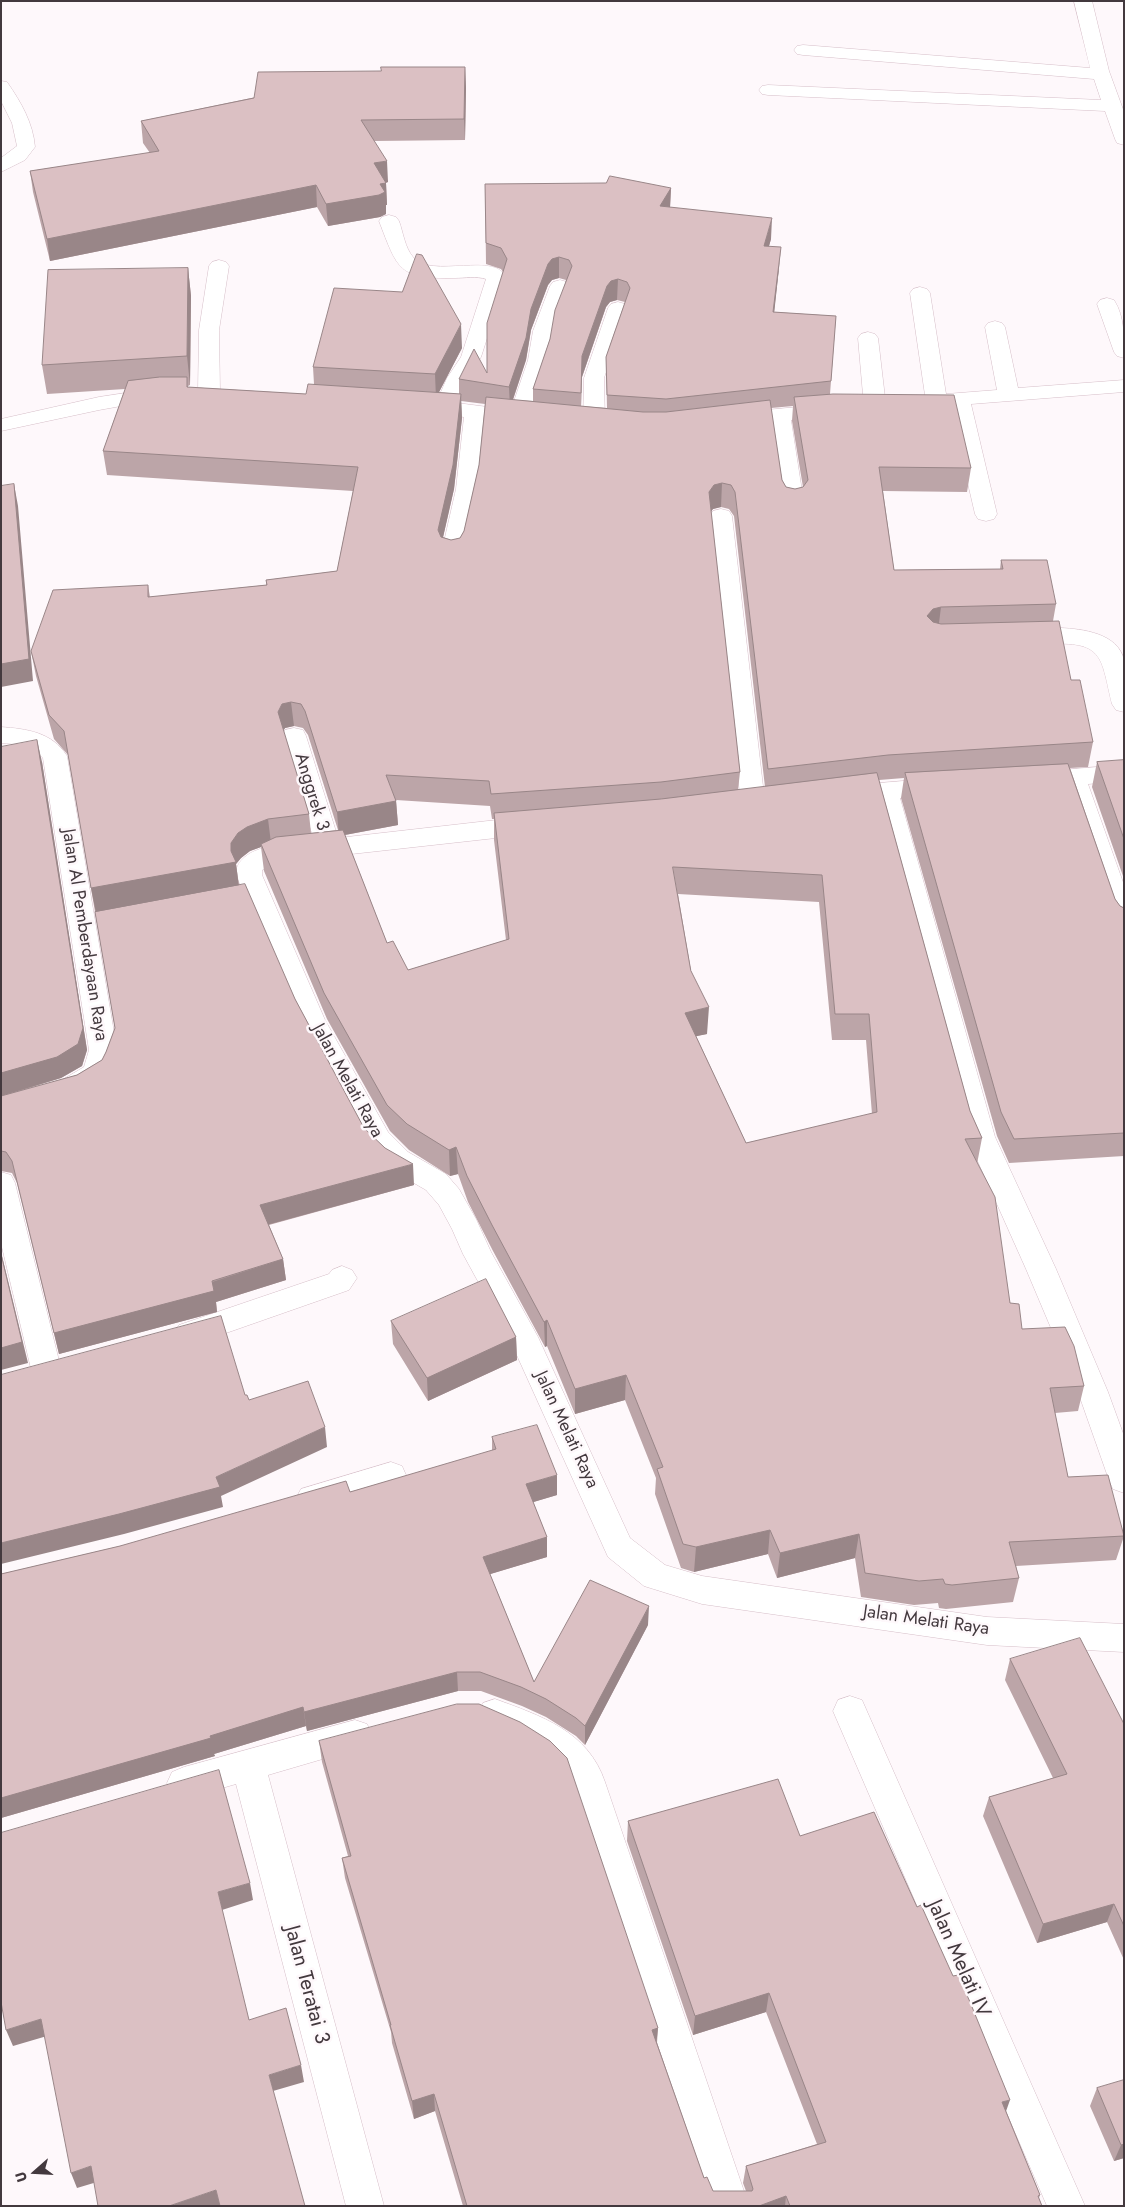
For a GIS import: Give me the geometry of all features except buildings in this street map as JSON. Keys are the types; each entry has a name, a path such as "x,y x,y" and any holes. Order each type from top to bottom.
{"street":[{"path":"1083,1 1106,72 1111,106 1124,139"},
{"path":"803,50 1106,72"},
{"path":"1,86 26,134 26,147 18,156 1,166"},
{"path":"768,90 1111,106"},
{"path":"389,220 405,262 412,266 425,271 487,272 495,275 496,280 481,321 471,357 457,378 446,408"},
{"path":"1,425 125,398 203,393 209,330 219,266"},
{"path":"401,405 446,408 528,418 543,331 560,286"},
{"path":"920,293 936,400"},
{"path":"1107,304 1124,352"},
{"path":"594,424 594,378 618,308"},
{"path":"995,327 1009,395"},
{"path":"868,338 874,406"},
{"path":"711,422 936,400 1124,386"},
{"path":"959,399 986,514"},
{"path":"452,555 467,490 475,412"},
{"path":"779,414 793,504"},
{"path":"721,516 753,804"},
{"path":"998,639 1078,636 1093,640 1105,648 1112,661 1124,704"},
{"name":"Jalan Al Pemberdayaan Raya","path":"1,735 28,737 46,744 55,756 92,924 103,1050 95,1073 71,1088 1,1108"},
{"name":"Anggrek 3","path":"294,736 329,848"},
{"path":"1014,781 1124,773"},
{"path":"1074,778 1124,923"},
{"path":"819,796 885,789 965,784"},
{"path":"885,789 980,1137 1041,1269 1093,1392 1124,1480"},
{"path":"329,848 553,823"},
{"name":"Jalan Melati Raya","path":"329,848 265,856 249,867 247,889 312,1020 378,1140 398,1160 436,1182 449,1197 466,1228 477,1254 523,1337 619,1547 655,1576 702,1590 987,1632 1124,1638"},
{"path":"1,1183 33,1376 75,1365"},
{"path":"160,1342 216,1326 339,1282 342,1278"},
{"path":"286,1505 392,1475"},
{"path":"465,1708 480,1708 533,1730 563,1749 580,1765 592,1793 730,2206"},
{"name":"Jalan Melati IV","path":"850,1712 1066,2206"},
{"path":"159,1790 382,1728"},
{"name":"Jalan Teratai 3","path":"248,1764 364,2206"}]}
